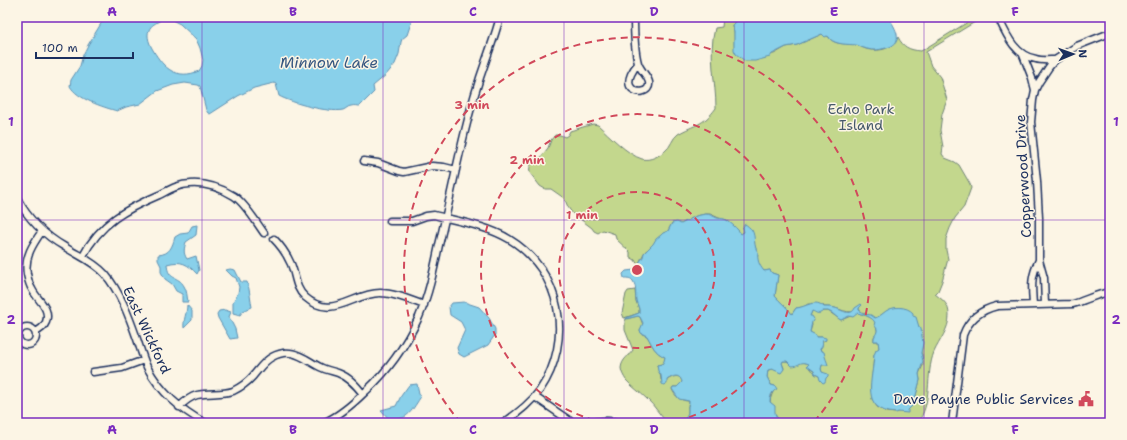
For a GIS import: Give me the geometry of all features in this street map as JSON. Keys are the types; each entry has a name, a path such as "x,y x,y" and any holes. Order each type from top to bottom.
{"street":[{"path":"322,423 337,415 363,394 380,377 397,356 411,333 424,305 474,99 500,17"},
{"path":"634,17 636,55 638,64"},
{"name":"Copperwood Drive","path":"998,17 1008,37 1023,55 1035,90"},
{"name":"Copperwood Drive","path":"1045,305 1044,278 1039,260 1038,181 1031,122 1031,109 1035,90 1044,74 1055,60 1077,46 1110,32"},
{"path":"1023,55 1036,60 1055,60"},
{"path":"364,161 378,163 404,172 432,166 456,170"},
{"path":"83,256 100,232 121,214 138,204 175,187 188,184 209,186 221,189 233,195 242,202 264,233"},
{"name":"East Wickford","path":"17,198 30,218 42,231 66,248 83,256 100,269 113,286 125,307 144,360 150,372 169,397 190,414 205,423"},
{"path":"390,221 412,221 430,215 487,229 508,238 521,247 532,258 549,283 558,311 559,338 556,355 544,383 535,397 504,423"},
{"path":"35,332 42,328 45,324 47,314 46,309 36,296 29,282 26,269 31,249 42,231"},
{"path":"274,239 286,254 290,262 300,291 304,296 315,303 326,307 339,306 365,295 379,293 394,294 424,305"},
{"name":"Copperwood Drive","path":"1033,305 1032,280 1034,270 1039,260"},
{"path":"952,423 961,342 966,328 974,317 991,308 1002,306 1073,304 1110,292"},
{"path":"179,406 188,399 198,395 221,394 235,390 248,382 273,356 287,353 295,353 321,367 342,375 354,383 363,394"},
{"path":"93,372 122,368 144,360"},
{"path":"535,397 573,423"},
{"path":"588,423 614,421 618,423"}],"green space":[{"name":"Echo Park Island","path":"723,17 737,17 732,25 736,54 774,54 786,47 797,45 822,34 829,37 834,42 857,45 866,49 875,50 889,47 898,37 907,47 913,50 921,51 976,17 983,17 926,52 931,66 940,77 947,100 942,114 940,130 943,147 942,154 945,158 959,165 971,188 964,207 955,218 946,239 948,259 942,281 938,291 935,294 947,306 949,321 931,361 925,407 917,423 781,423 775,415 772,404 770,403 775,386 771,385 767,377 768,370 783,370 783,361 787,361 791,365 802,362 807,363 809,364 810,369 819,376 822,372 821,370 825,359 821,352 820,346 822,341 826,340 822,337 816,337 810,332 812,325 810,316 812,311 828,311 841,320 858,313 873,319 877,330 877,333 874,336 874,341 878,341 879,348 874,355 871,388 872,399 877,407 887,412 895,413 908,410 913,405 915,399 920,380 919,374 923,365 921,337 914,316 910,312 901,308 895,308 875,318 859,310 857,307 850,312 833,307 824,307 823,305 808,304 803,307 796,308 792,314 775,296 778,275 772,273 770,270 764,271 760,267 752,231 748,227 743,227 744,232 741,234 727,220 710,214 696,216 681,224 672,223 668,231 660,236 645,252 638,265 635,260 630,257 630,252 616,239 615,234 603,230 598,233 594,231 572,213 561,196 551,189 545,189 540,186 530,173 532,162 537,162 548,148 555,135 565,137 570,131 593,124 598,125 619,144 637,157 642,159 651,159 663,153 678,134 703,122 716,108 712,48 715,28 722,27"},
{"path":"635,290 639,313 624,318 622,313 626,294 628,291"},
{"path":"638,316 640,317 643,325 640,330 642,334 647,336 656,351 665,357 665,361 662,364 657,365 661,380 667,380 676,376 680,377 681,379 682,382 677,387 673,387 672,389 679,398 689,401 688,414 683,420 683,423 668,423 650,402 626,380 622,373 621,368 623,362 633,350 625,330 625,321 626,319"}],"water":[{"name":"Minnow Lake","path":"105,17 413,17 407,35 402,39 395,64 386,75 373,86 374,92 360,106 350,106 343,110 336,111 320,109 285,99 279,96 276,84 274,83 254,88 238,96 210,114 206,110 200,86 185,83 173,85 157,91 140,104 126,107 117,111 84,99 73,91 70,86 71,80 80,66 88,45","holes":["161,20 172,20 180,24 196,39 203,60 199,71 184,74 172,71 162,63 152,48 148,38 150,28"]},
{"path":"737,17 888,17 894,26 897,39 892,46 873,50 857,45 842,44 830,39 827,36 825,37 822,34 797,45 786,47 772,54 770,57 755,61 745,61 736,54 734,50 734,31 732,25"},
{"path":"705,214 726,219 741,234 744,232 743,227 745,224 752,230 756,250 758,252 758,260 764,271 770,270 772,273 778,275 775,296 792,314 796,308 814,303 821,304 824,307 849,312 853,311 861,304 862,305 859,310 864,314 871,315 875,318 889,309 896,308 904,308 913,313 913,316 916,317 921,329 923,343 921,353 923,361 919,374 920,380 915,399 913,405 908,410 908,413 884,411 877,406 873,400 871,384 874,355 876,350 879,348 878,341 874,341 877,329 874,321 868,316 858,313 853,317 849,316 841,320 828,311 818,313 812,311 810,316 814,319 810,332 816,335 816,337 826,338 826,340 822,341 822,347 820,350 824,352 828,365 822,365 821,369 822,372 828,374 828,376 823,383 819,376 807,366 809,364 802,363 792,366 787,361 783,361 782,363 784,369 781,373 772,369 768,370 767,377 771,385 775,386 777,389 771,395 770,402 775,406 776,415 781,423 683,423 683,420 688,414 689,401 679,399 672,389 673,387 677,387 682,382 681,379 678,376 671,377 667,380 667,384 662,384 661,375 658,371 657,365 662,364 665,357 656,351 647,336 641,333 640,330 643,323 640,317 638,316 626,319 639,313 639,310 634,283 628,278 624,278 623,274 626,271 634,270 644,253 656,239 668,231 672,223 677,222 681,224 696,216"},
{"path":"197,225 196,235 186,242 184,251 187,259 196,256 199,270 197,274 184,264 176,262 167,264 171,276 179,280 186,289 188,302 182,302 182,294 176,291 161,272 158,255 168,252 175,237 180,234 188,233 192,226"},
{"path":"226,270 235,270 241,282 247,282 249,288 252,307 243,311 240,315 233,313 233,302 238,293 239,287 236,278"},
{"path":"464,302 479,307 489,318 495,329 495,335 488,345 464,357 459,354 457,348 465,330 461,322 450,315 449,307 452,303"},
{"path":"187,305 192,311 192,320 184,328 184,322"},
{"path":"225,310 231,312 229,317 235,329 237,338 230,339 218,318 217,314 219,311"},
{"path":"417,384 420,398 411,411 400,419 389,419 381,410 396,406 409,385"}],"place":[{"name":"Dave Payne Public Services","path":"1086,399"}]}
